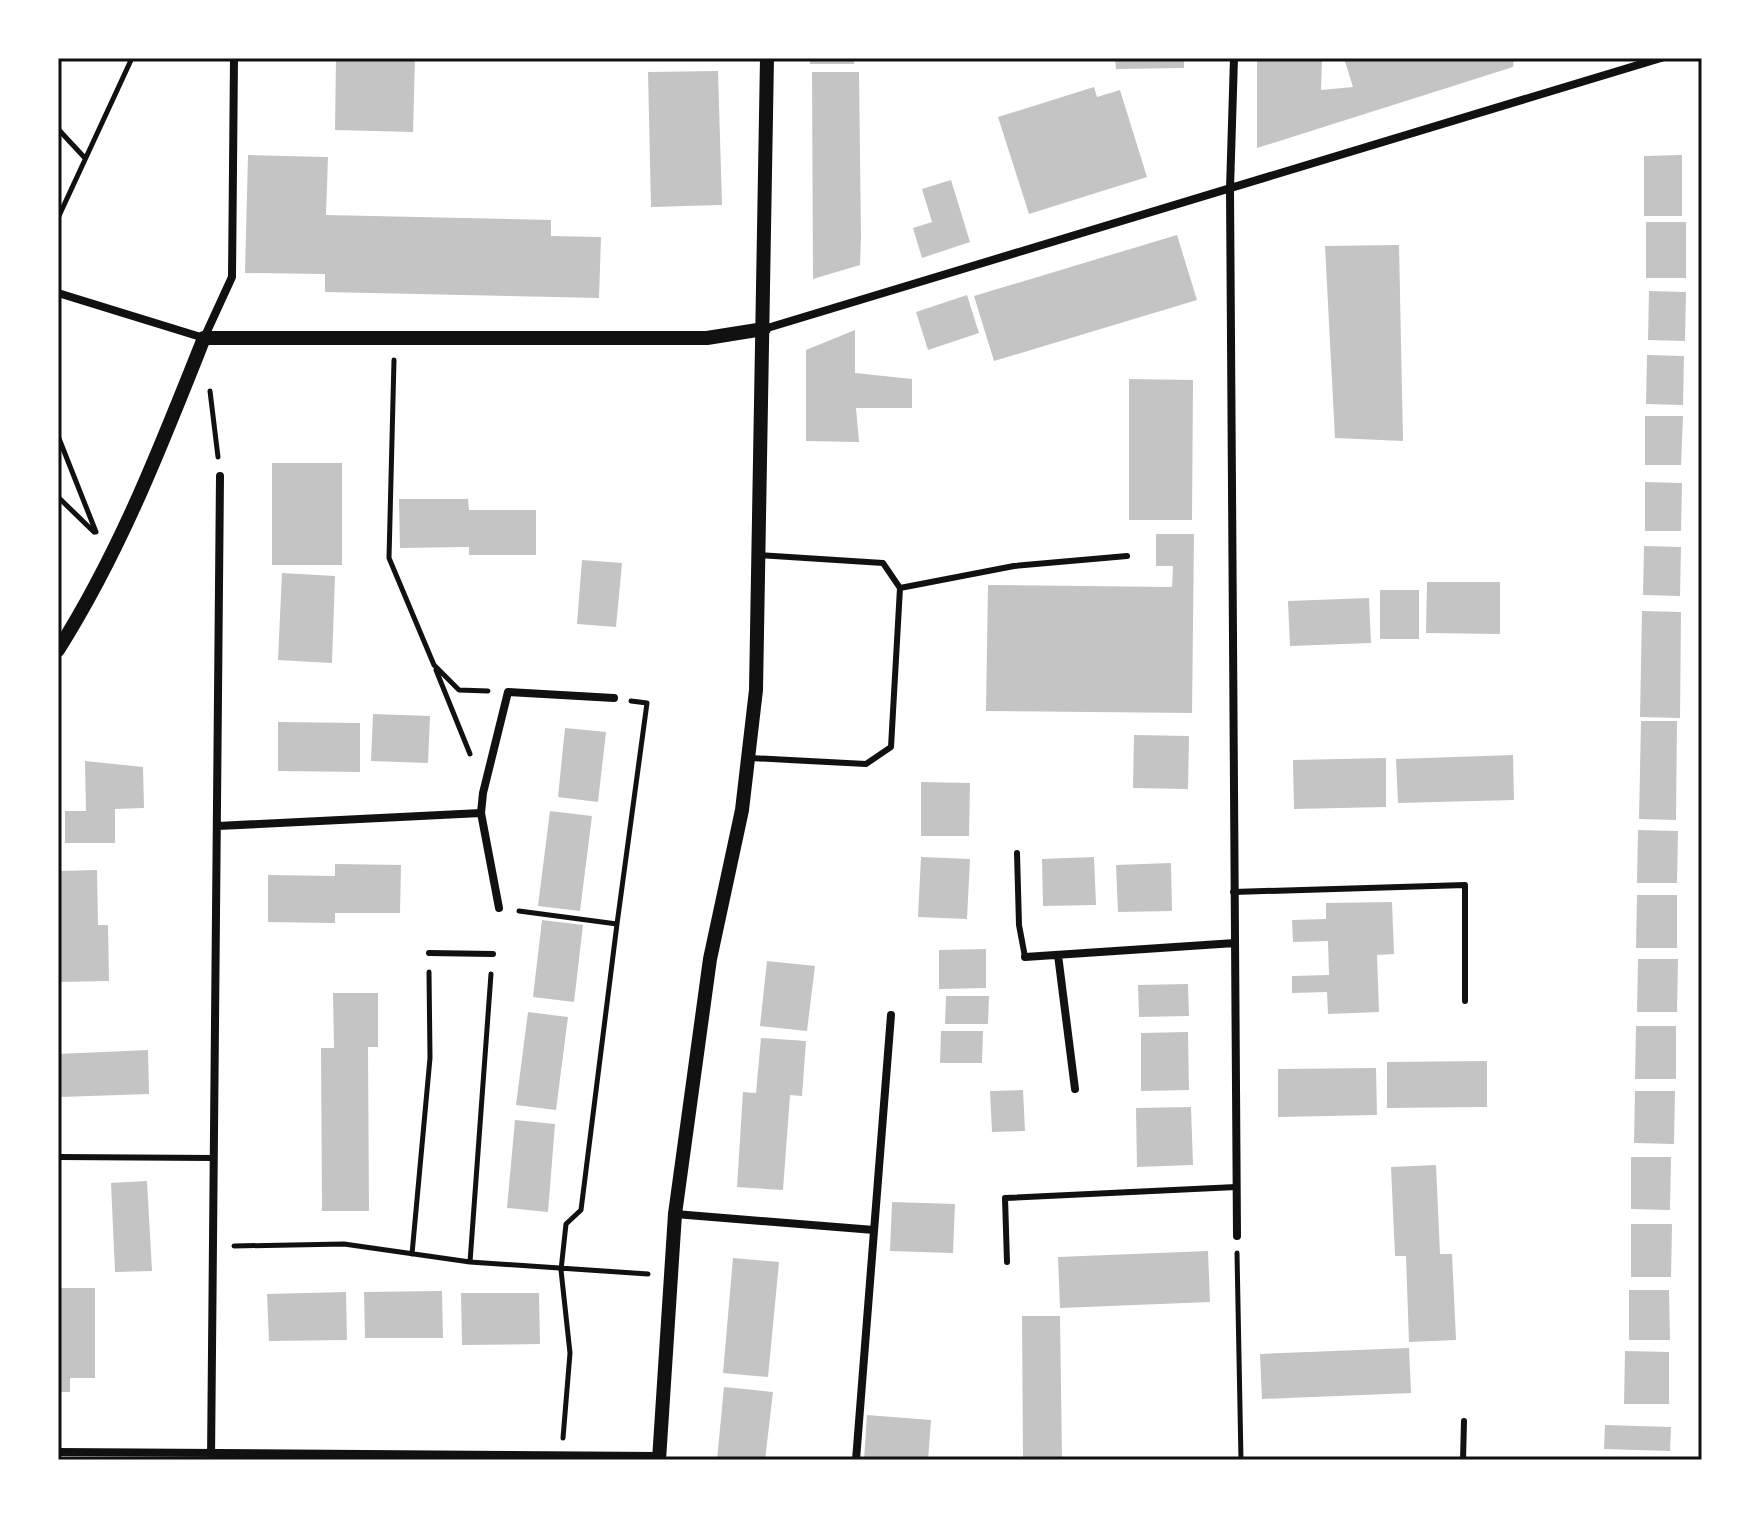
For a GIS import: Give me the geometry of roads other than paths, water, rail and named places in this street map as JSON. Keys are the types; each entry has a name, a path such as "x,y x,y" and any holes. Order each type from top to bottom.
{"street":[{"path":"58,650 114,555 232,277 234,58"},
{"path":"58,1452 211,1456 561,1455 659,1458 675,1214 710,959 742,810 756,690 767,58"},
{"path":"1234,58 1230,189 1237,1236"},
{"path":"58,293 204,338 707,338 764,329 1661,58"},
{"path":"211,1456 220,476"},
{"path":"499,908 481,813 483,793 508,692 614,698"},
{"path":"218,826 481,813"},
{"path":"1025,957 1235,943"},
{"path":"1058,955 1075,1089"},
{"path":"856,1460 891,1015"},
{"path":"675,1214 874,1230"}],"lane":[{"path":"748,758 866,764 891,747 900,588 883,563 758,555"},
{"path":"900,588 1014,566 1127,556"},
{"path":"1017,853 1019,925 1025,957"},
{"path":"1233,892 1465,885 1465,1001"},
{"path":"429,953 493,954"},
{"path":"58,1157 215,1158"},
{"path":"1007,1262 1005,1198 1236,1187"},
{"path":"1463,1460 1464,1421"}]}
